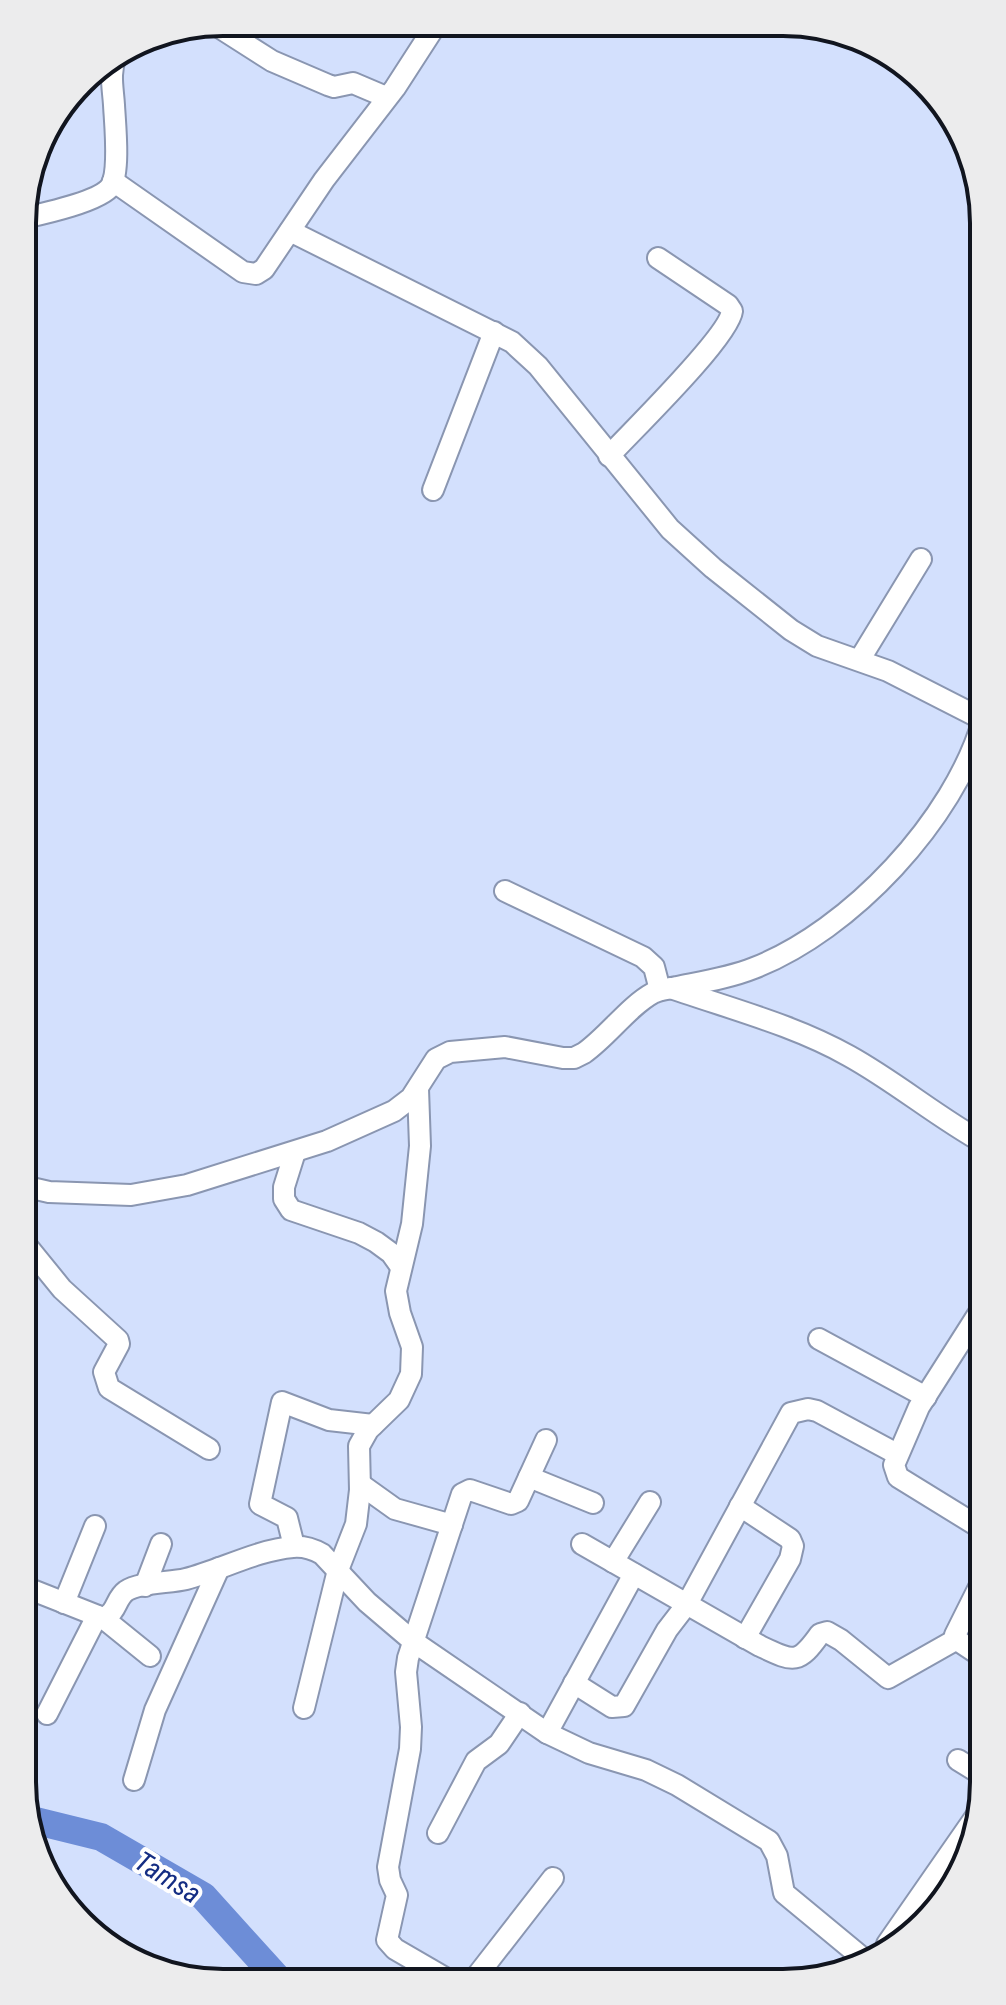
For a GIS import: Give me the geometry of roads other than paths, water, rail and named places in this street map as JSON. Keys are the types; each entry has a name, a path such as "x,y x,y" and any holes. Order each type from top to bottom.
{"street":[{"path":"237,36 272,61 328,85 334,87 353,83 386,97"},
{"path":"113,181 197,237 232,266 248,274 256,274 264,269 428,36"},
{"path":"36,215 104,193 113,181 112,73"},
{"path":"290,231 494,332 525,352 670,529 713,568 791,630 817,646 860,659 970,714"},
{"path":"609,456 706,351 731,318 732,311 728,305 658,258"},
{"path":"433,490 494,332"},
{"path":"860,659 921,559"},
{"path":"36,1192 131,1195 167,1189 295,1152 346,1134 394,1111 418,1089 436,1059 450,1052 505,1047 574,1058 594,1046 652,993 739,973 767,963 808,940 841,915 900,861 939,810 970,757"},
{"path":"505,891 643,957 654,967 666,989 802,1033 828,1045 880,1074 970,1134"},
{"path":"304,1708 338,1570 356,1524 360,1484 359,1446 373,1425 399,1400 411,1374 412,1347 396,1300 412,1224 420,1146 418,1089"},
{"path":"295,1152 284,1187 284,1199 291,1210 359,1233 391,1253 401,1267"},
{"path":"36,1257 62,1289 118,1340 119,1344 104,1372 109,1388 209,1449"},
{"path":"970,1327 926,1397 894,1465 898,1477 970,1521"},
{"path":"819,1339 926,1397"},
{"path":"294,1546 287,1518 260,1504 282,1402 329,1420 373,1425"},
{"path":"574,1683 612,1707 624,1706 667,1630 687,1604 791,1413 799,1409 817,1411 897,1454"},
{"path":"429,1969 395,1949 387,1940 397,1900 388,1867 410,1749 406,1672 452,1525 466,1491 515,1503 546,1440"},
{"path":"529,1477 593,1503"},
{"path":"360,1484 395,1509 452,1525"},
{"path":"613,1562 650,1502"},
{"path":"740,1506 790,1539 793,1546 790,1559 745,1638"},
{"path":"64,1603 95,1526"},
{"path":"145,1586 161,1544"},
{"path":"582,1544 777,1654 806,1655 820,1634 827,1632 888,1678 957,1639"},
{"path":"47,1714 100,1617 114,1612 127,1591 186,1579 294,1546 322,1554 376,1611 414,1642 547,1733 589,1753 646,1770 677,1785 769,1841 777,1856 784,1893 857,1953"},
{"path":"134,1780 155,1710 233,1563"},
{"path":"547,1733 634,1574"},
{"path":"36,1592 100,1617 150,1656"},
{"path":"970,1604 956,1630 957,1639 970,1648"},
{"path":"438,1833 476,1761 499,1744 520,1713"},
{"path":"958,1760 970,1767"},
{"path":"896,1930 962,1836"},
{"path":"482,1969 553,1878"}],"waterway":[{"name":"Tamsa","path":"41,1822 101,1837 203,1896 269,1969"}]}
